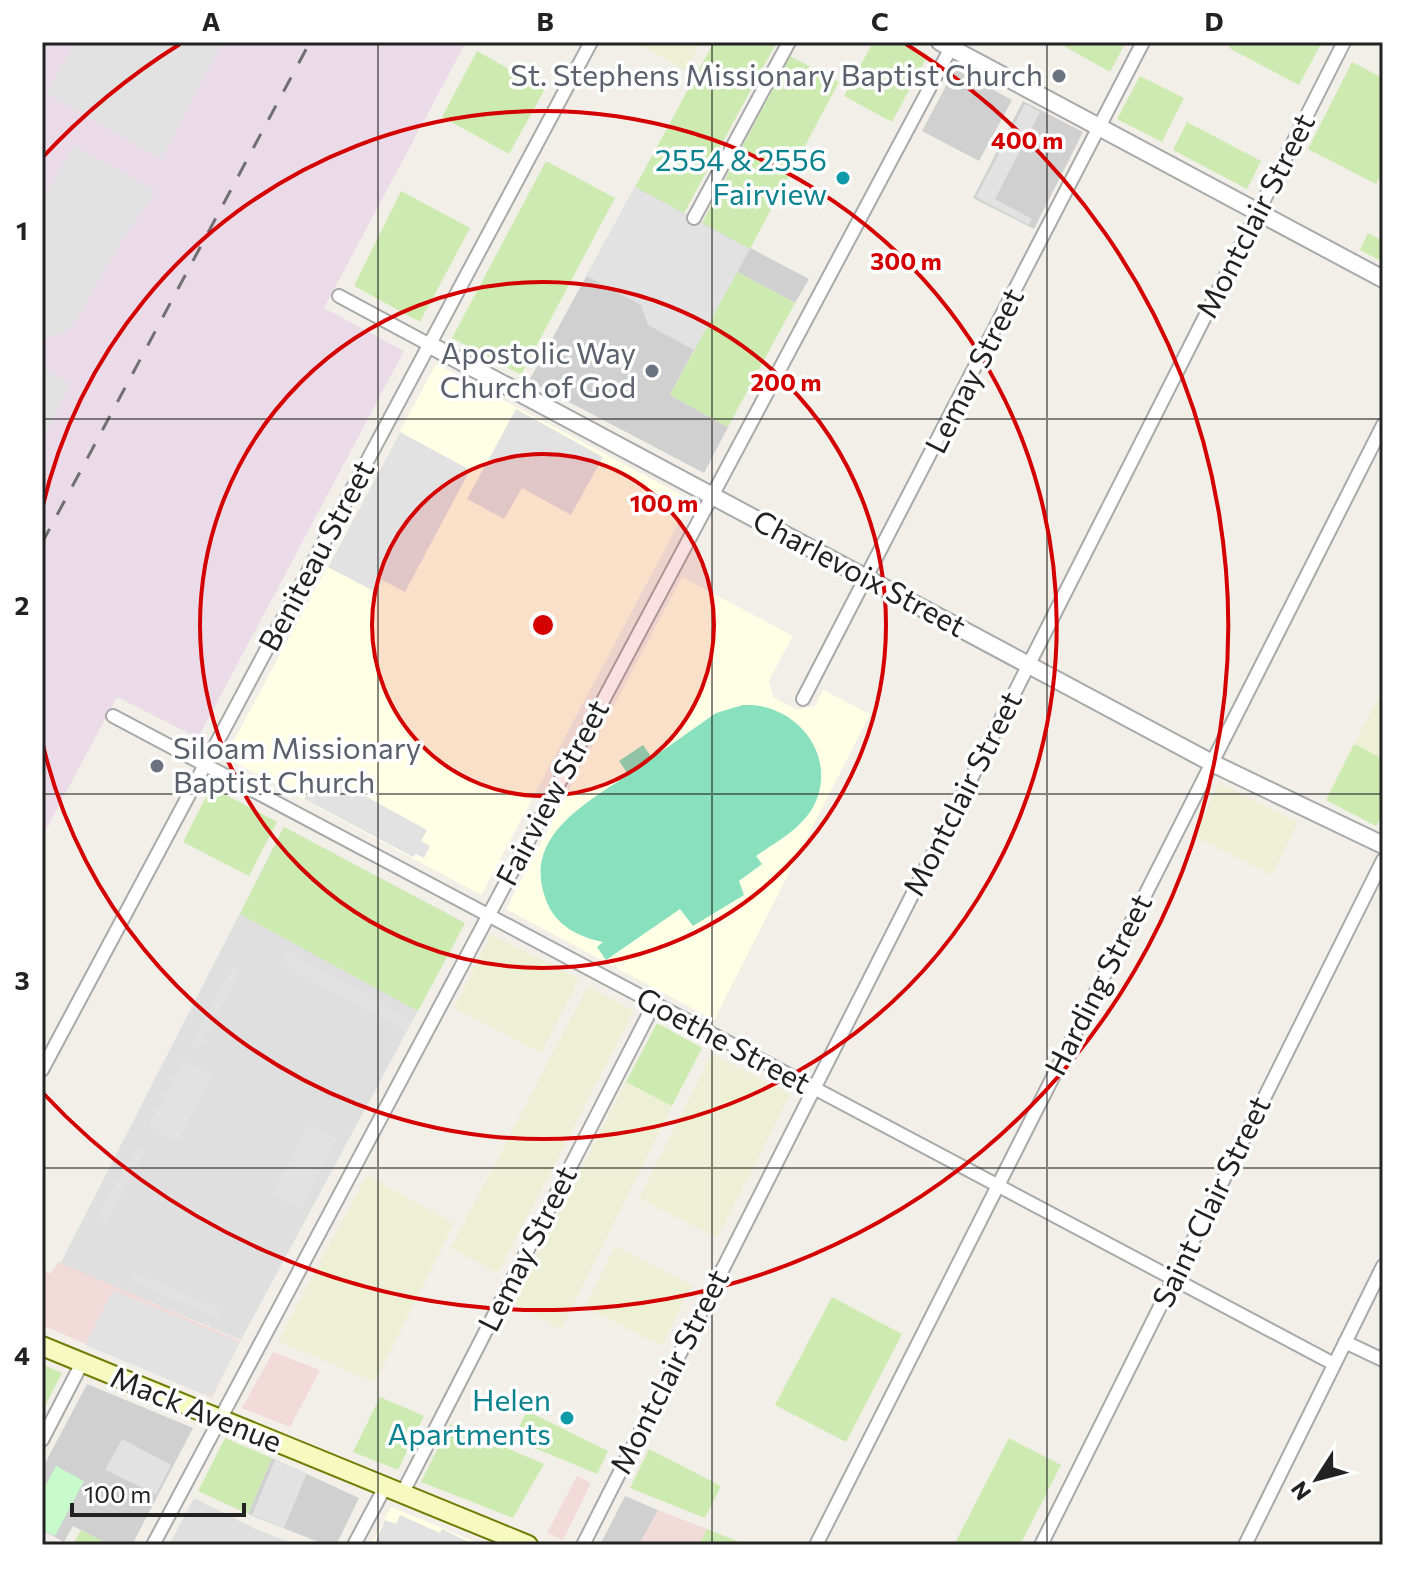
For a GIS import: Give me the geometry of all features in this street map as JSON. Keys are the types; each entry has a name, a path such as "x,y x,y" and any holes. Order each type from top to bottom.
{"main road":[{"name":"Mack Avenue","path":"42,1346 528,1545"}],"street":[{"name":"Beniteau Street","path":"42,1070 591,42"},
{"path":"694,218 789,42"},
{"name":"Lemay Street","path":"803,699 1143,42"},
{"name":"Montclair Street","path":"583,1545 1344,42"},
{"path":"948,44 1383,279"},
{"name":"Fairview Street","path":"153,1545 948,44"},
{"name":"Charlevoix Street","path":"339,296 1212,763 1383,845"},
{"name":"Harding Street","path":"816,1545 1383,425"},
{"name":"Goethe Street","path":"113,716 1334,1364"},
{"name":"Saint Clair Street","path":"1041,1545 1383,860"},
{"name":"Lemay Street","path":"354,1545 394,1490 654,1004"},
{"path":"1245,1545 1383,1266"},
{"path":"1345,1342 1383,1360"},
{"path":"42,1440 82,1363"}],"shaded area":[{"path":"42,42 466,42 324,308 404,351 198,738 117,697 42,837"},
{"path":"75,42 223,42 161,159 47,94"},
{"path":"634,42 701,42 686,70"},
{"path":"955,69 1012,100 979,161 922,131"},
{"path":"1023,101 1083,132 1034,229 973,198"},
{"path":"1025,104 1040,112 995,199 1032,219 1029,225 976,197"},
{"path":"73,145 156,191 121,242 75,322 66,332 45,338 42,202"},
{"name":"Apostolic Way Church of God","path":"635,187 809,279 795,303 737,272 694,350 670,395 728,427 704,473 529,381"},
{"path":"635,187 750,249 694,350 648,325 641,305 586,276"},
{"path":"436,364 691,500 481,895 225,757"},
{"path":"42,368 71,384 42,441"},
{"path":"516,409 603,457 571,515 522,488 504,519 467,499"},
{"path":"400,432 470,470 405,592 382,580 375,592 328,567"},
{"path":"682,577 793,636 769,680 773,697 797,710 815,706 823,690 870,714 714,1020 506,909"},
{"path":"1383,689 1383,759 1354,744"},
{"path":"325,774 427,830 421,841 430,846 424,858 416,854 413,857 304,799 312,784 319,787"},
{"path":"1219,783 1298,822 1272,875 1194,836"},
{"path":"284,827 465,923 241,1340 60,1264"},
{"path":"491,934 579,979 541,1053 454,1008"},
{"path":"287,951 413,1020 406,1031 280,963"},
{"path":"233,967 240,971 198,1049 191,1045"},
{"path":"588,986 634,1011 498,1273 451,1248"},
{"path":"712,1054 790,1094 717,1238 639,1198"},
{"path":"184,1060 212,1075 177,1141 149,1126"},
{"path":"626,1082 672,1106 561,1329 512,1303"},
{"path":"309,1124 337,1139 300,1209 272,1194"},
{"path":"137,1147 145,1151 106,1222 98,1217"},
{"path":"367,1175 454,1224 375,1382 278,1341"},
{"path":"615,1246 692,1285 662,1346 585,1307"},
{"path":"58,1262 240,1341 212,1398 42,1325 42,1269 51,1273"},
{"path":"134,1272 221,1310 217,1318 130,1280"},
{"path":"113,1290 240,1343 211,1397 85,1345"},
{"path":"273,1352 320,1370 290,1427 242,1408"},
{"path":"87,1384 193,1428 132,1545 110,1545 73,1526 64,1542 42,1530 42,1469"},
{"path":"122,1439 171,1465 156,1494 105,1470"},
{"path":"272,1458 359,1498 336,1545 326,1545 248,1514"},
{"path":"275,1460 307,1473 284,1528 252,1515"},
{"path":"577,1476 591,1483 563,1540 547,1533"},
{"path":"625,1496 658,1510 639,1545 600,1545"},
{"path":"194,1498 256,1529 296,1545 169,1545"},
{"path":"391,1507 483,1545 371,1545"},
{"path":"658,1510 707,1529 699,1545 639,1545"},
{"path":"400,1515 471,1543 374,1545 385,1520 396,1524"}],"green space":[{"path":"714,42 777,42 684,213 635,187"},
{"path":"873,42 903,42 928,55 892,122 844,96"},
{"path":"1057,42 1126,42 1110,72"},
{"path":"1232,42 1322,42 1299,85 1229,48"},
{"path":"477,51 545,89 509,154 442,117"},
{"path":"790,56 839,82 750,249 702,223"},
{"path":"1352,62 1383,78 1383,172 1376,184 1308,149"},
{"path":"1140,76 1184,98 1162,142 1117,119"},
{"path":"1187,122 1261,161 1247,189 1173,150"},
{"path":"546,161 615,198 521,375 452,338"},
{"path":"401,191 470,228 420,322 354,286"},
{"path":"1368,233 1383,241 1383,262 1360,250"},
{"path":"737,272 795,303 728,427 670,395"},
{"path":"743,705 781,713 809,737 821,771 820,790 812,809 794,829 756,856 762,864 739,881 744,895 693,926 680,909 606,960 597,947 603,942 585,937 561,923 546,900 541,875 544,854 554,835 568,818 645,763 628,774 619,761 643,745 652,758 716,713"},
{"path":"1354,744 1383,759 1383,813 1376,826 1326,800"},
{"path":"211,787 277,822 249,876 183,842"},
{"path":"284,827 465,923 418,1011 240,914"},
{"path":"657,1023 702,1048 672,1106 626,1082"},
{"path":"832,1297 902,1334 846,1442 775,1405"},
{"path":"42,1364 62,1373 42,1412"},
{"path":"380,1397 424,1416 398,1470 353,1452"},
{"path":"527,1411 608,1451 597,1474 513,1439"},
{"path":"450,1424 544,1464 513,1518 421,1482"},
{"path":"225,1438 272,1458 248,1514 198,1491"},
{"path":"1009,1438 1061,1465 1020,1545 954,1545"},
{"path":"649,1449 721,1486 705,1518 630,1488"},
{"path":"56,1466 84,1481 55,1536 42,1529 42,1492"},
{"path":"707,1529 747,1545 699,1545"},
{"path":"81,1530 110,1545 73,1545"}],"railway":[{"path":"42,543 310,42"}],"place":[{"name":"St. Stephens Missionary Baptist Church","path":"1059,76"},
{"name":"2554 & 2556 Fairview","path":"843,178"},
{"name":"Apostolic Way Church of God","path":"652,371"},
{"name":"Siloam Missionary Baptist Church","path":"157,766"},
{"name":"Helen Apartments","path":"567,1418"}]}
